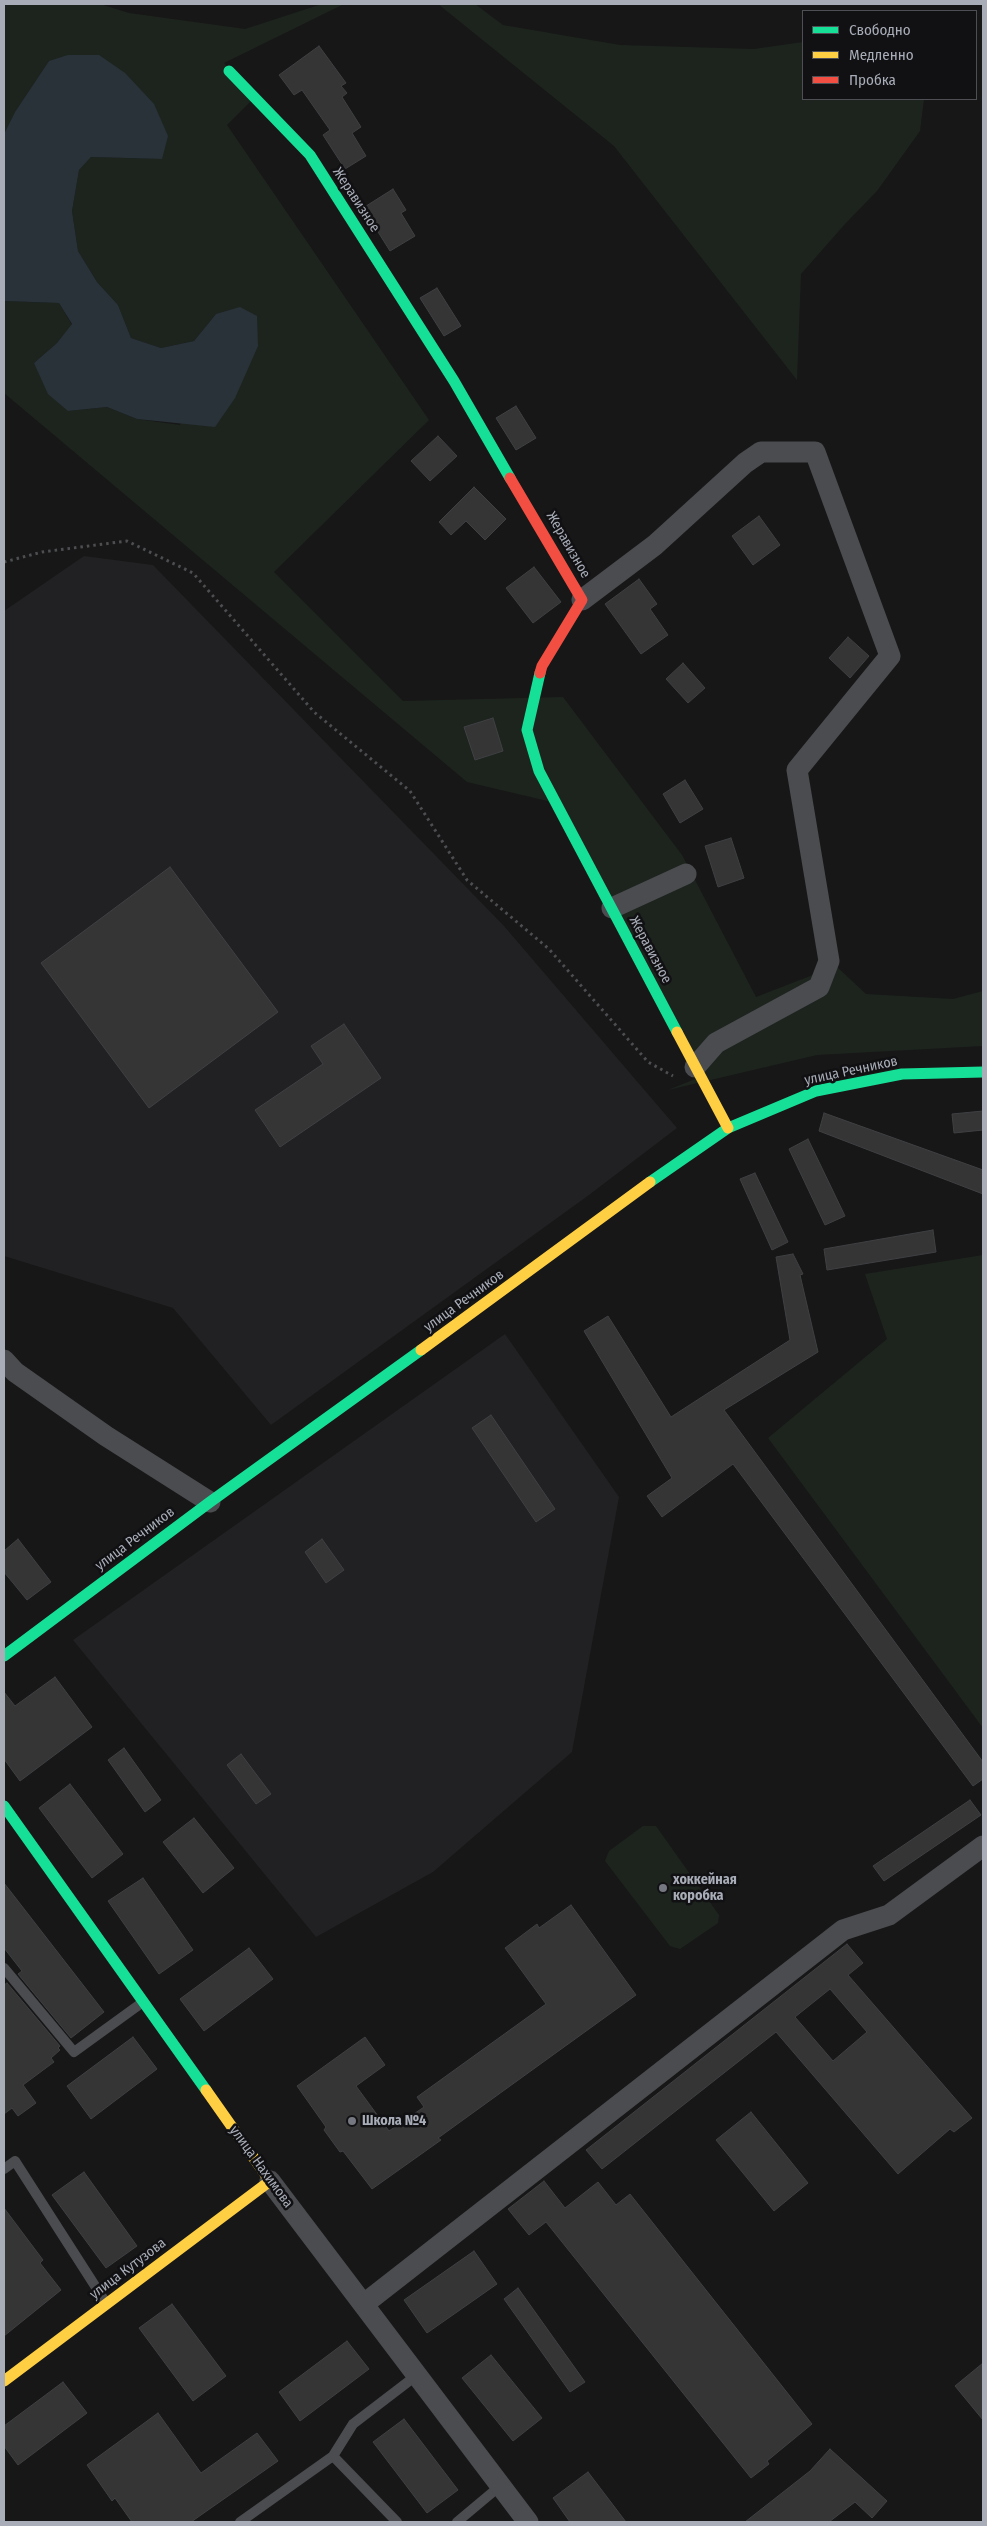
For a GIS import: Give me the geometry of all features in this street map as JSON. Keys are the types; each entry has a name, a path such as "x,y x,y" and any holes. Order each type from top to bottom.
{"street":[{"name":"Жеравизное","path":"229,71 310,155 454,381 582,600 542,666 527,730 540,771 612,908 687,1073 728,1128"},
{"path":"582,600 654,545 745,463 761,452 815,452 890,656 797,770 829,961 819,987 716,1043 687,1073"},
{"path":"612,908 686,874"},
{"name":"улица Речников","path":"4,1656 210,1502 728,1128 816,1090 902,1074 983,1072"},
{"path":"4,1360 15,1372 106,1436 210,1502"},
{"name":"улица Нахимова","path":"5,1811 270,2181 528,2522"},
{"path":"364,2304 843,1930 889,1915 983,1846"},
{"name":"улица Кутузова","path":"4,2382 270,2181"}],"lane":[{"path":"4,1968 74,2052 143,2002"},
{"path":"4,2169 15,2161 107,2304"},
{"path":"240,2522 333,2456 353,2424 417,2375"},
{"path":"333,2456 397,2522"},
{"path":"457,2522 500,2486"}],"path":[{"path":"4,562 42,552 127,540 194,573 314,712 410,791 467,880 549,949 648,1062 687,1073"}],"shaded area":[{"path":"4,4 100,4 129,13 245,29 322,4 344,4 224,63 255,97 227,125 429,420 274,572 403,701 563,697 682,855 756,997 836,966 866,994 953,999 983,991 983,1046 817,1055 668,1090 695,1079 556,803 467,782 4,393 4,301 59,303 72,325 57,343 34,363 68,411 107,407 137,419 180,425 216,314 194,341 161,348 131,338 118,305 97,282 78,251 72,211 79,170 91,157 161,159 49,61 15,112 4,134"},
{"path":"438,4 475,4 503,25 620,45 754,49 802,42 802,100 924,100 920,131 877,191 801,274 797,380 614,146"},
{"path":"68,55 99,55 125,73 154,104 168,136 162,159 91,157 79,170 72,211 78,251 97,282 118,305 131,338 161,348 194,341 216,314 240,307 257,316 258,346 235,398 215,427 137,419 107,407 68,411 48,394 34,363 57,343 72,324 59,303 4,301 4,134 15,112 49,61"},
{"path":"84,556 153,565 504,926 677,1128 589,1195 271,1425 173,1308 4,1256 4,611"},
{"path":"983,1255 983,1728 768,1438 887,1339 865,1274"},
{"path":"505,1334 619,1497 572,1752 433,1872 316,1937 73,1640"},
{"name":"хоккейная коробка","path":"643,1826 656,1826 719,1915 718,1923 680,1949 670,1946 605,1861 609,1851"}],"building":[{"path":"319,46 346,83 341,86 347,93 342,97 361,127 352,133 366,156 345,169 323,135 330,130 302,90 294,95 279,75"},
{"path":"393,189 406,210 401,213 415,236 390,251 363,208"},
{"path":"437,288 461,326 444,336 420,298"},
{"path":"516,406 536,438 516,450 496,418"},
{"path":"438,436 457,456 430,481 411,461"},
{"path":"474,487 506,519 485,540 466,521 451,535 439,522"},
{"path":"759,516 780,545 753,565 732,536"},
{"path":"534,567 561,602 533,623 506,588"},
{"path":"639,579 657,604 650,609 668,635 641,654 605,604"},
{"path":"848,637 869,656 850,678 829,658"},
{"path":"683,663 705,688 688,703 666,679"},
{"path":"493,718 503,751 475,760 464,727"},
{"path":"685,780 703,809 680,823 663,794"},
{"path":"731,838 744,878 718,887 705,846"},
{"path":"170,867 278,1012 149,1108 41,963"},
{"path":"344,1024 381,1078 280,1147 255,1110 323,1064 311,1046"},
{"path":"983,1111 983,1130 954,1133 952,1114"},
{"path":"824,1113 983,1170 983,1194 819,1131"},
{"path":"808,1139 845,1216 825,1225 789,1149"},
{"path":"755,1173 788,1242 772,1250 740,1179"},
{"path":"933,1230 936,1252 827,1270 824,1249"},
{"path":"793,1254 803,1274 800,1275 818,1352 724,1410 983,1762 983,1779 973,1786 733,1464 662,1517 647,1496 672,1478 584,1331 608,1316 671,1417 790,1340 776,1257"},
{"path":"491,1415 555,1509 536,1522 472,1428"},
{"path":"18,1539 51,1582 27,1600 4,1572 4,1551"},
{"path":"322,1539 344,1570 326,1583 305,1552"},
{"path":"55,1677 92,1727 20,1781 4,1759 4,1692 15,1706"},
{"path":"124,1748 161,1800 145,1812 108,1760"},
{"path":"241,1754 271,1794 256,1804 227,1765"},
{"path":"70,1784 123,1854 92,1878 39,1808"},
{"path":"970,1800 981,1815 884,1881 873,1866"},
{"path":"194,1818 234,1868 203,1893 163,1842"},
{"path":"143,1878 193,1950 159,1974 108,1901"},
{"path":"4,1883 104,2012 71,2038 18,1974 22,1971 4,1948"},
{"path":"571,1905 636,1995 438,2138 441,2140 372,2189 343,2151 340,2152 324,2130 326,2127 297,2086 365,2037 385,2065 356,2086 389,2131 424,2107 417,2097 546,2004 505,1948 537,1924 539,1928"},
{"path":"847,1944 863,1963 848,1975 972,2118 954,2132 950,2129 898,2174 776,2032 602,2169 586,2150","holes":["830,1989 867,2032 833,2061 795,2017"]},
{"path":"249,1948 273,1979 204,2031 180,1999"},
{"path":"7,1983 60,2046 58,2048 60,2050 51,2058 54,2062 23,2085 36,2103 18,2116 12,2108 4,2114 4,1985"},
{"path":"133,2037 157,2069 91,2119 67,2086"},
{"path":"751,2112 808,2183 774,2211 716,2140"},
{"path":"84,2172 137,2246 106,2268 52,2195"},
{"path":"544,2181 565,2208 598,2182 616,2205 630,2194 812,2424 767,2461 769,2464 751,2478 546,2222 529,2235 508,2209"},
{"path":"4,2208 43,2260 40,2263 61,2290 4,2336"},
{"path":"474,2251 497,2284 427,2333 404,2300"},
{"path":"518,2288 585,2382 570,2392 504,2299"},
{"path":"172,2304 226,2376 193,2401 139,2328"},
{"path":"347,2341 369,2369 300,2421 279,2392"},
{"path":"491,2355 542,2418 513,2441 462,2378"},
{"path":"983,2363 983,2420 955,2386"},
{"path":"63,2382 87,2413 18,2465 4,2446 4,2426"},
{"path":"158,2413 201,2473 257,2433 278,2461 191,2522 132,2522 115,2498 112,2501 87,2465"},
{"path":"404,2419 458,2490 427,2513 373,2442"},
{"path":"830,2449 887,2501 872,2518 855,2502 829,2522 745,2522 810,2471"},
{"path":"588,2472 626,2522 570,2522 553,2498"}],"traffic: fast":[{"path":"229,71 310,155 454,381 510,478"},
{"path":"540,673 527,730 539,771 677,1032"},
{"path":"650,1182 728,1128 816,1091 902,1074 983,1072"},
{"path":"4,1656 210,1502 421,1350"},
{"path":"4,1806 206,2090"}],"traffic: slow":[{"path":"677,1032 728,1128"},
{"path":"421,1350 650,1182"},
{"path":"4,2381 270,2181 206,2090"}],"traffic: jam":[{"path":"510,478 582,600 542,666 540,673"}],"place":[{"name":"хоккейная коробка","path":"663,1888"},
{"name":"Школа №4","path":"352,2121"}]}
